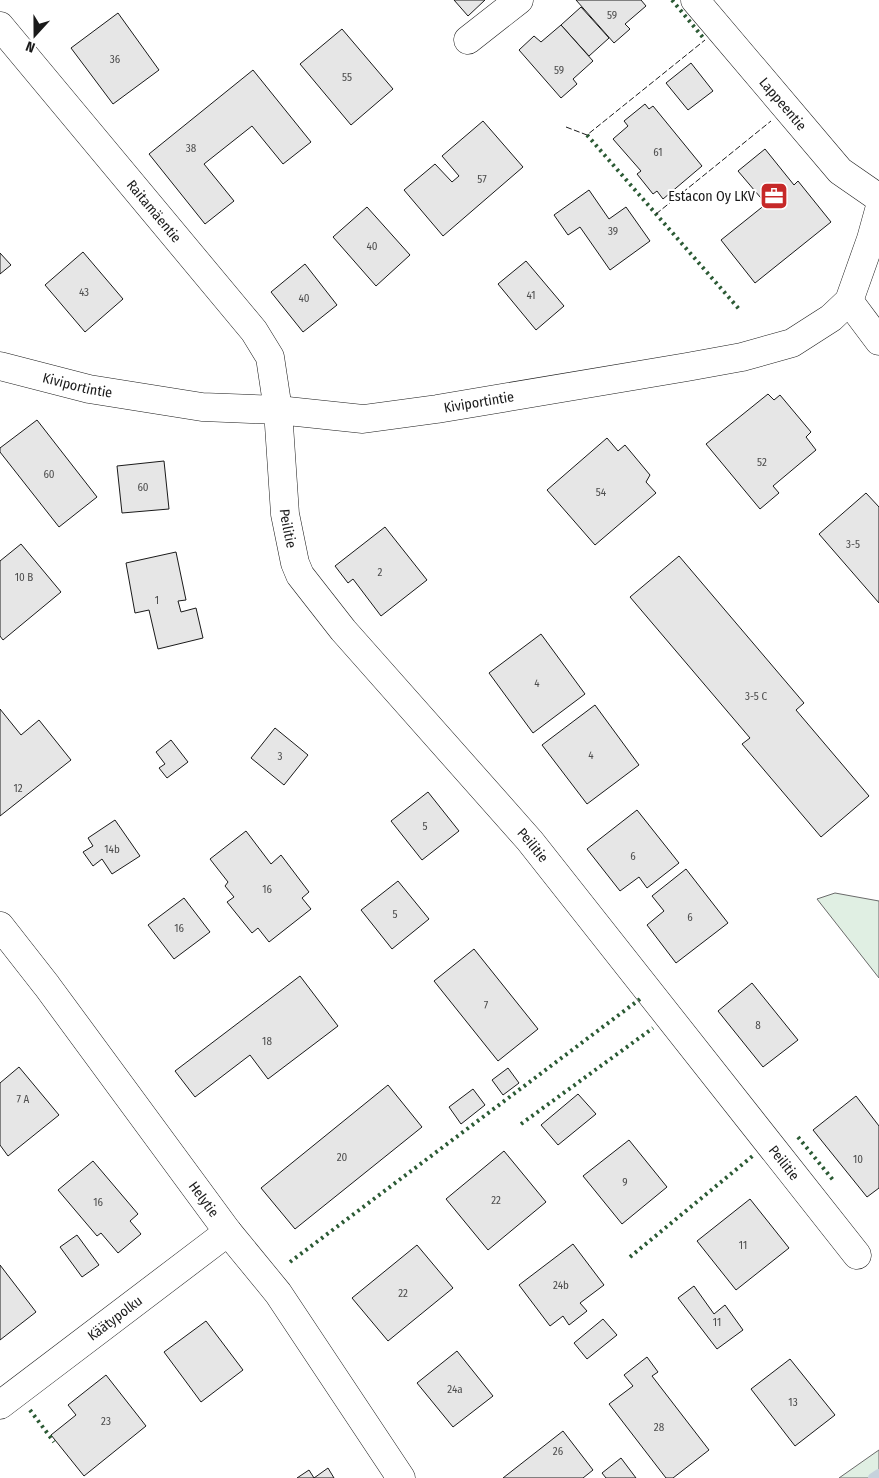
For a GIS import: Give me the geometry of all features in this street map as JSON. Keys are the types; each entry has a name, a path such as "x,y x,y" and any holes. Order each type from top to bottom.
{"street":[{"path":"468,40 519,0"},
{"name":"Lappeentie","path":"695,0 840,171 879,198"},
{"name":"Raitamäentie","path":"0,26 254,331 270,357 278,410"},
{"name":"Kiviportintie","path":"0,366 89,389 202,407 278,410 363,419 436,409 742,357 792,343 831,318 849,301 879,210"},
{"path":"849,301 879,341"},
{"name":"Peilitie","path":"278,410 285,514 295,564 300,575 343,630 530,842 857,1255"},
{"name":"Helytie","path":"0,926 48,986 228,1232 278,1293 401,1478"},
{"name":"Käätypolku","path":"0,1406 228,1232"}],"green space":[{"path":"835,893 879,901 879,978 817,899"},
{"path":"879,1450 879,1478 839,1478 876,1452"}],"building":[{"path":"454,0 485,0 468,16"},
{"path":"576,0 641,0 646,6 625,24 630,29 614,43"},
{"path":"581,7 609,38 589,56 561,25"},
{"path":"118,13 159,70 113,104 71,48"},
{"path":"561,25 593,61 573,79 577,84 561,98 519,50 534,36 541,42"},
{"path":"342,29 393,89 351,125 300,64"},
{"path":"691,63 713,91 688,110 666,83"},
{"path":"253,70 311,142 283,164 252,126 204,164 234,201 205,224 149,154"},
{"path":"645,104 649,109 653,106 702,166 663,199 657,191 653,194 637,174 641,171 613,139 628,126 624,121"},
{"path":"483,121 523,167 443,236 404,190 435,164 452,182 459,176 442,156"},
{"path":"765,149 794,185 798,181 831,222 755,283 721,240 766,204 738,171"},
{"path":"589,190 609,219 626,207 650,241 610,270 580,227 568,235 554,215"},
{"path":"367,207 410,255 376,286 333,237"},
{"path":"83,252 123,299 85,332 45,285"},
{"path":"0,253 11,265 0,274"},
{"path":"526,261 564,306 536,330 498,284"},
{"path":"305,264 337,305 303,332 271,292"},
{"path":"768,394 774,400 780,395 811,432 806,437 816,450 773,486 779,493 760,509 706,444"},
{"path":"37,420 97,497 59,527 0,452 0,448"},
{"path":"607,438 618,451 625,445 650,475 646,482 656,493 595,545 547,490"},
{"path":"164,461 169,509 122,513 117,466"},
{"path":"866,493 879,507 879,603 819,534"},
{"path":"385,527 427,580 381,616 353,579 348,583 335,566"},
{"path":"21,544 61,592 3,640 0,636 0,561"},
{"path":"176,552 186,600 178,601 181,612 196,608 203,638 158,649 149,610 135,613 126,563"},
{"path":"679,556 804,703 796,710 869,796 821,837 742,744 750,738 630,597"},
{"path":"541,634 585,694 533,733 489,673"},
{"path":"595,705 639,765 587,804 542,745"},
{"path":"0,709 21,735 39,720 71,760 0,816"},
{"path":"275,728 308,755 284,785 251,758"},
{"path":"171,740 188,762 167,778 159,768 165,764 156,752"},
{"path":"428,792 459,831 422,860 391,821"},
{"path":"637,810 679,863 647,888 639,877 620,891 587,849"},
{"path":"115,820 140,856 112,874 102,859 93,866 83,852 93,846 88,838"},
{"path":"246,831 271,864 281,855 309,892 302,898 311,909 269,942 258,928 252,933 227,902 234,897 225,886 228,882 210,859"},
{"path":"686,869 728,923 676,963 647,925 664,911 652,896"},
{"path":"398,881 429,919 392,949 361,910"},
{"path":"184,898 210,932 174,959 148,925"},
{"path":"474,949 538,1029 498,1061 434,981"},
{"path":"300,976 338,1026 268,1079 250,1055 195,1097 175,1071"},
{"path":"752,983 798,1040 763,1067 718,1011"},
{"path":"19,1067 59,1115 8,1156 0,1145 0,1083"},
{"path":"508,1068 519,1083 503,1095 492,1080"},
{"path":"388,1085 422,1127 295,1229 261,1188"},
{"path":"473,1089 485,1105 461,1124 449,1107"},
{"path":"578,1094 596,1114 558,1145 541,1125"},
{"path":"856,1096 879,1126 879,1188 867,1197 813,1130"},
{"path":"629,1140 667,1187 622,1224 583,1176"},
{"path":"504,1151 546,1202 488,1250 446,1199"},
{"path":"93,1161 138,1214 130,1221 141,1234 118,1253 101,1233 97,1236 58,1190"},
{"path":"750,1199 789,1248 736,1290 697,1241"},
{"path":"77,1235 99,1265 82,1277 60,1247"},
{"path":"573,1244 604,1285 580,1303 587,1311 569,1325 563,1316 550,1326 519,1285"},
{"path":"417,1245 453,1288 388,1341 352,1298"},
{"path":"0,1265 36,1312 0,1340"},
{"path":"694,1286 714,1314 725,1305 743,1330 717,1349 678,1298"},
{"path":"603,1319 617,1335 587,1359 574,1343"},
{"path":"206,1321 243,1370 201,1402 164,1352"},
{"path":"457,1351 493,1396 453,1427 417,1383"},
{"path":"647,1357 658,1372 652,1376 709,1450 673,1478 666,1478 609,1404 633,1386 624,1375"},
{"path":"790,1359 835,1415 795,1446 751,1389"},
{"path":"106,1375 146,1426 84,1476 51,1435 76,1415 68,1405"},
{"path":"563,1431 593,1470 583,1478 503,1478"},
{"path":"621,1458 636,1478 606,1478 602,1473"},
{"path":"328,1468 334,1478 314,1478"},
{"path":"309,1470 314,1478 297,1478"}],"waterway":[{"path":"873,1478 879,1474"}],"hedge":[{"path":"672,0 705,40"},
{"path":"587,135 739,309"},
{"path":"290,1262 640,999"},
{"path":"521,1124 653,1028"},
{"path":"798,1137 833,1180"},
{"path":"630,1257 755,1154"},
{"path":"30,1410 54,1442"}],"fence":[{"path":"566,127 587,135 705,40"},
{"path":"656,214 771,121"}],"place":[{"name":"Estacon Oy LKV","path":"774,196"}]}
